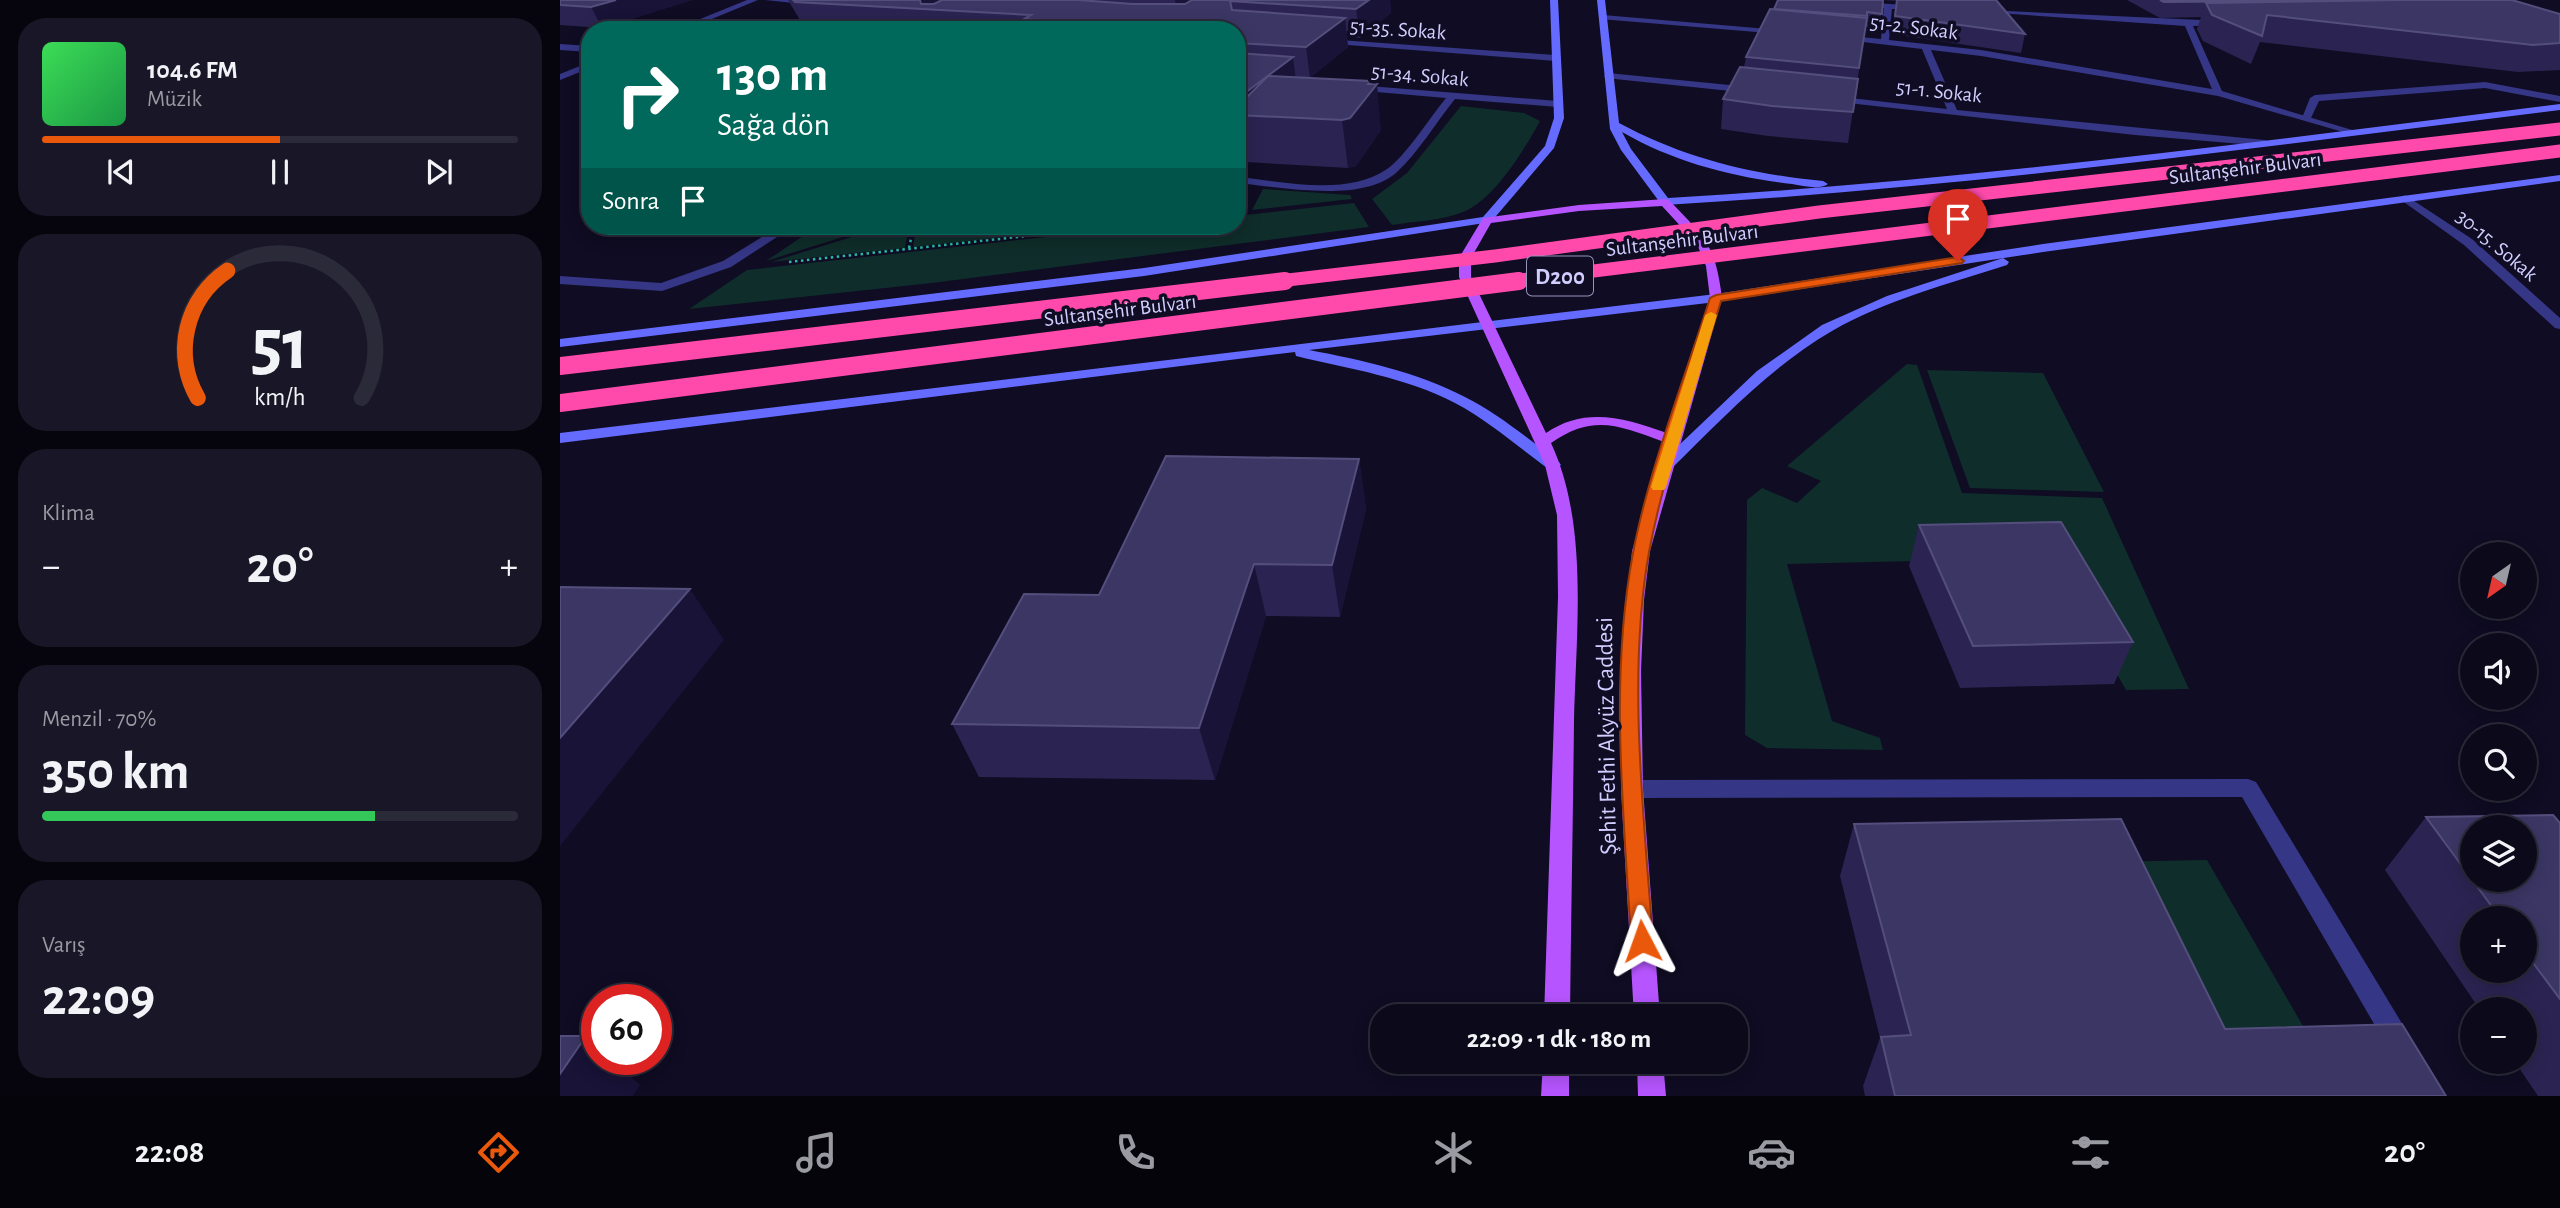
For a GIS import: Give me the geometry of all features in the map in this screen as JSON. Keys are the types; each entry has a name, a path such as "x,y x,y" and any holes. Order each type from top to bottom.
{"highway":[{"name":"Sultanşehir Bulvarı","path":"560,366 1495,256 1819,212 2560,129"},
{"name":"Sultanşehir Bulvarı","path":"560,403 1979,222 2560,151"}],"main road":[{"path":"1487,220 1515,192 1550,146 1556,131 1558,104 1554,0"},
{"path":"1601,0 1614,124 1626,150 1665,202 1703,243 1712,266 1716,298"},
{"path":"560,343 1143,272 1579,208 1882,187 2560,107"},
{"path":"1614,124 1655,147 1731,172 1774,180 1882,187"},
{"path":"560,438 1716,298 2043,248 2560,178"},
{"name":"Şehit Fethi Akyüz Caddesi","path":"1487,220 1465,258 1465,277 1553,465 1565,515 1568,548 1557,1004"},
{"path":"1664,467 1745,389 1827,328 1876,305 2043,248"},
{"name":"Şehit Fethi Akyüz Caddesi","path":"1646,1004 1632,789 1631,671 1635,600 1642,551 1664,467 1716,298"},
{"path":"1284,350 1371,368 1447,393 1487,416 1553,465"},
{"path":"1542,442 1573,422 1600,421 1624,424 1672,439"},
{"path":"1555,1096 1556,1074"},
{"path":"1651,1074 1652,1096"}],"street":[{"path":"700,21 754,0"},
{"path":"769,0 822,4"},
{"path":"1851,4 1928,8"},
{"path":"1885,41 1888,6"},
{"path":"1980,12 2056,12 2188,24 2228,23"},
{"path":"1603,17 1788,33"},
{"path":"2188,24 2218,93"},
{"name":"51-2. Sokak","path":"1829,36 1925,46 2218,93 2354,132"},
{"name":"51-35. Sokak","path":"1320,40 1555,58"},
{"path":"1925,46 1953,112"},
{"path":"560,47 581,48"},
{"path":"560,77 581,69"},
{"path":"1608,76 1755,91"},
{"path":"2307,118 2315,98 2485,85 2560,99"},
{"name":"51-34. Sokak","path":"1345,87 1558,104"},
{"path":"1246,181 1353,186 1383,178 1393,170 1452,96"},
{"name":"51-1. Sokak","path":"1822,98 2265,143"},
{"name":"30-15. Sokak","path":"2405,198 2468,242 2560,325"},
{"path":"560,280 662,287 727,264 774,235"},
{"path":"1632,789 2248,788 2409,1060"}],"path":[{"path":"909,249 912,235"},
{"path":"777,263 1036,235"}],"green space":[{"path":"1461,106 1524,113 1540,121 1497,186 1474,206 1446,217 1392,225 1372,199 1407,173"},
{"path":"1263,189 1350,195 1352,199 1252,210"},
{"path":"1354,203 1369,227 932,283 689,309 747,270 1064,235 1246,235 1246,215"},
{"path":"805,235 849,235 766,261"},
{"path":"858,235 907,235 905,248 771,262"},
{"path":"915,235 1023,235 913,247"},
{"path":"1907,364 1917,365 1962,493 2102,498 2189,689 2126,690 2050,558 1787,564 1832,721 1880,738 1883,750 1767,748 1745,735 1747,500 1762,488 1797,503 1821,481 1787,466"},
{"path":"1927,370 2043,373 2104,492 1970,488"},
{"path":"2207,860 2325,1064 2193,1066 2101,862"}],"building":[{"path":"560,0 616,0 591,7 560,5"},
{"path":"793,0 920,0 921,4 934,4 942,0 1078,0 1185,4 1192,0 1369,0 1356,9 1230,1 1232,10 1345,18 1306,47 1246,44 1246,21 1046,21 1024,19 1031,15"},
{"path":"1778,0 1883,0 1882,14 1867,12 1867,16 1774,9"},
{"path":"1897,0 1996,0 2025,34 1895,16"},
{"path":"2160,0 2400,0 2164,2"},
{"path":"2512,0 2560,14 2560,43 2533,45 2267,15 2262,36 2212,15 2206,3"},
{"path":"1770,9 1867,18 1859,68 1746,57"},
{"path":"1246,54 1293,57 1246,92"},
{"path":"1740,67 1858,79 1853,112 1723,99"},
{"path":"1268,76 1370,81 1368,84 1377,84 1350,118 1342,120 1246,115 1246,98"},
{"path":"1166,456 1359,459 1332,565 1254,564 1199,728 952,724 1024,594 1099,595"},
{"path":"2061,522 2133,642 1973,646 1919,525"},
{"path":"560,587 690,589 560,738"},
{"path":"2537,815 2553,815 2560,823 2560,999 2537,968 2537,906 2491,906 2481,892 2537,892"},
{"path":"2460,816 2460,863 2426,817"},
{"path":"2121,819 2225,1029 2402,1024 2446,1096 1895,1096 1881,1037 1911,1035 1854,824"},
{"path":"560,1036 581,1036 581,1043 560,1074"}],"slow traffic":[{"path":"1658,487 1711,315"}],"route":[{"path":"1642,941 1632,789 1631,671 1635,600 1642,551 1664,467 1716,298 1958,261"}]}
